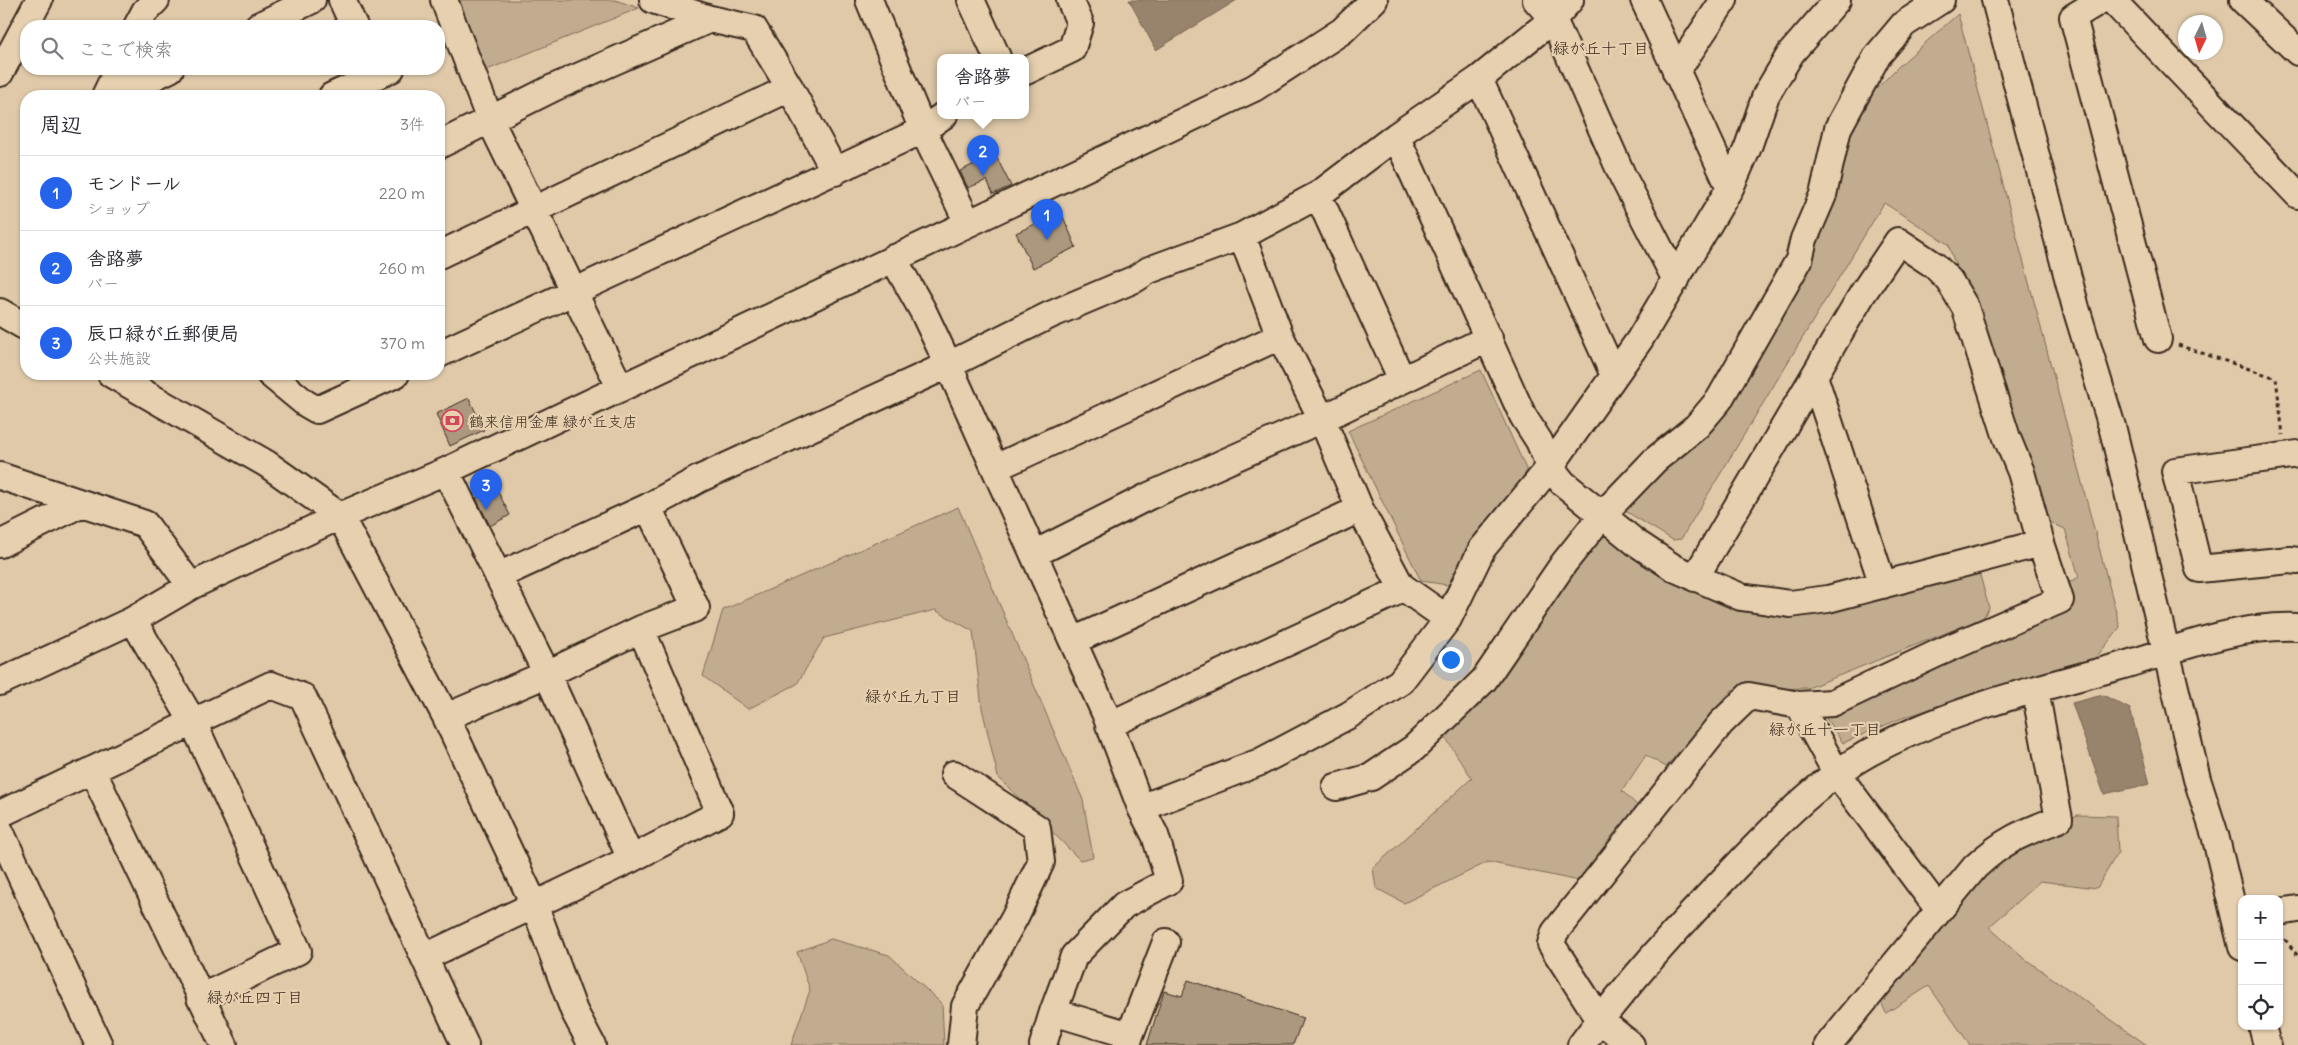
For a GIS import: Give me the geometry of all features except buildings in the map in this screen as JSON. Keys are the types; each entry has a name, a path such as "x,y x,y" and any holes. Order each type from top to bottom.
{"street":[{"path":"28,20 39,0"},
{"path":"140,20 145,10 156,0"},
{"path":"270,20 312,0"},
{"path":"342,0 351,20"},
{"path":"444,0 448,42 490,120 620,387"},
{"path":"653,0 710,19 754,29 790,88 835,172"},
{"path":"869,0 923,130 968,223"},
{"path":"971,0 996,54"},
{"path":"1029,70 1072,49 1080,23 1070,0"},
{"path":"0,682 133,620 191,586 340,516 446,471 1254,88 1342,31 1374,0"},
{"path":"1536,0 1562,10 1623,177 1676,280"},
{"path":"1644,0 1730,188"},
{"path":"1676,72 1724,0"},
{"path":"1141,808 1260,762 1349,716 1400,682 1448,619 1482,549 1550,467 1614,375 1676,280 1730,188 1748,147 1766,95 1791,53 1837,0"},
{"path":"1336,787 1371,777 1414,748 1484,680 1564,563 1603,514 1655,460 1698,426 1719,400 1799,260 1804,239 1823,195 1838,128 1877,56 1904,24 1941,0"},
{"path":"1995,0 2076,308 2113,430 2196,779 2236,901 2241,940"},
{"path":"2101,0 2073,17 2158,339"},
{"path":"2112,0 2298,195"},
{"path":"2243,0 2298,52"},
{"path":"498,576 648,507 699,479 1135,279 1149,270 1242,236 1318,195 1396,136 1479,79 1562,10"},
{"path":"445,142 553,88 710,19"},
{"path":"0,73 20,36"},
{"path":"108,90 115,75"},
{"path":"126,90 158,75"},
{"path":"344,90 373,75"},
{"path":"1479,79 1614,375"},
{"path":"445,252 790,88"},
{"path":"445,351 835,172 923,130 938,119"},
{"path":"1396,136 1523,416 1539,442 1550,467 1563,483 1635,542 1666,560 1674,568 1741,597 1790,604 1828,599 2041,542"},
{"path":"1318,195 1402,380"},
{"path":"1242,236 1280,336 1322,419 1360,509 1401,586 1448,619"},
{"path":"1631,1045 1600,1020 1551,944 1555,932 1721,723 1749,696 1799,705 1832,703 1938,653 2060,600 2021,472 2007,438 1964,307 1949,280 1934,265 1898,241 1863,293 1696,578"},
{"path":"893,258 923,311 948,364 1073,641 1110,725 1141,808 1155,835 1169,882 1124,905 1074,956 1043,1045"},
{"path":"0,312 20,324"},
{"path":"995,468 1280,336"},
{"path":"1034,554 1148,496 1322,419 1489,338"},
{"path":"1814,376 1883,585"},
{"path":"121,380 267,464 340,516 446,717 534,904 574,1011 592,1045"},
{"path":"277,380 305,404 317,410 383,380"},
{"path":"2292,455 2175,472 2199,568 2290,560 2298,561"},
{"path":"446,471 547,674 631,859"},
{"path":"0,476 80,504 146,524 191,586"},
{"path":"0,544 80,504"},
{"path":"446,717 547,674 641,629 696,608 648,507"},
{"path":"1073,641 1360,509"},
{"path":"1110,725 1392,594 1401,586"},
{"path":"133,620 193,722 298,951 200,998"},
{"path":"1582,1045 1600,1020 1676,930 1762,838 1800,802 1837,774 1878,748 1935,721 2220,636 2262,628 2298,627"},
{"path":"425,957 631,859 720,814 641,629"},
{"path":"0,814 271,685 303,697 465,1045"},
{"path":"1828,1045 1975,867 1998,846 2024,832 2059,819 2035,690"},
{"path":"1799,705 1837,774 1939,910"},
{"path":"92,770 224,1045"},
{"path":"954,774 1037,828 1041,862 1015,917 965,1006 961,1045"},
{"path":"0,831 100,1045"},
{"path":"2283,911 2298,909"},
{"path":"1053,1012 1129,1040 1166,942"},
{"path":"2263,1030 2267,1045"}],"path":[{"path":"2158,339 2276,378 2292,455"},
{"path":"2283,937 2298,956"}],"shaded area":[{"path":"453,0 615,0 639,8 482,72"},
{"path":"1129,0 1237,0 1156,50"},
{"path":"1958,14 2120,627 2095,659 1902,718 1843,743 1825,717 2072,603 2066,584 2079,577 2065,529 2045,520 1948,244 1884,203 1681,539 1673,540 1622,509 1706,430 1856,109 1899,66"},
{"path":"1481,370 1527,471 1448,585 1421,581 1348,431"},
{"path":"958,507 1083,800 1093,857 1080,860 998,777 982,708 973,631 935,610 824,638 797,684 748,709 703,676 723,610"},
{"path":"1603,523 1749,608 1978,568 1989,608 1983,618 1808,688 1732,690 1666,767 1646,755 1622,791 1641,809 1579,881 1488,862 1404,903 1376,888 1373,868 1472,778 1445,737 1485,689"},
{"path":"2103,695 2130,709 2150,784 2104,794 2072,703"},
{"path":"2077,815 2116,816 2118,852 2097,888 2040,881 1989,927 2021,956 2147,1045 1970,1045 1929,986 1886,1013 1879,998 1975,877"},
{"path":"831,939 889,955 942,1004 944,1045 791,1045 810,990 797,952"}],"place":[{"name":"舎路夢","path":"983,176"},
{"name":"モンドール","path":"1047,240"},
{"name":"鶴来信用金庫 緑が丘支店","path":"453,421"},
{"name":"辰口緑が丘郵便局","path":"486,510"}],"district":[{"name":"緑が丘十丁目","path":"1601,48"},
{"name":"緑が丘九丁目","path":"913,696"},
{"name":"緑が丘十一丁目","path":"1825,729"},
{"name":"緑が丘四丁目","path":"255,997"}]}
